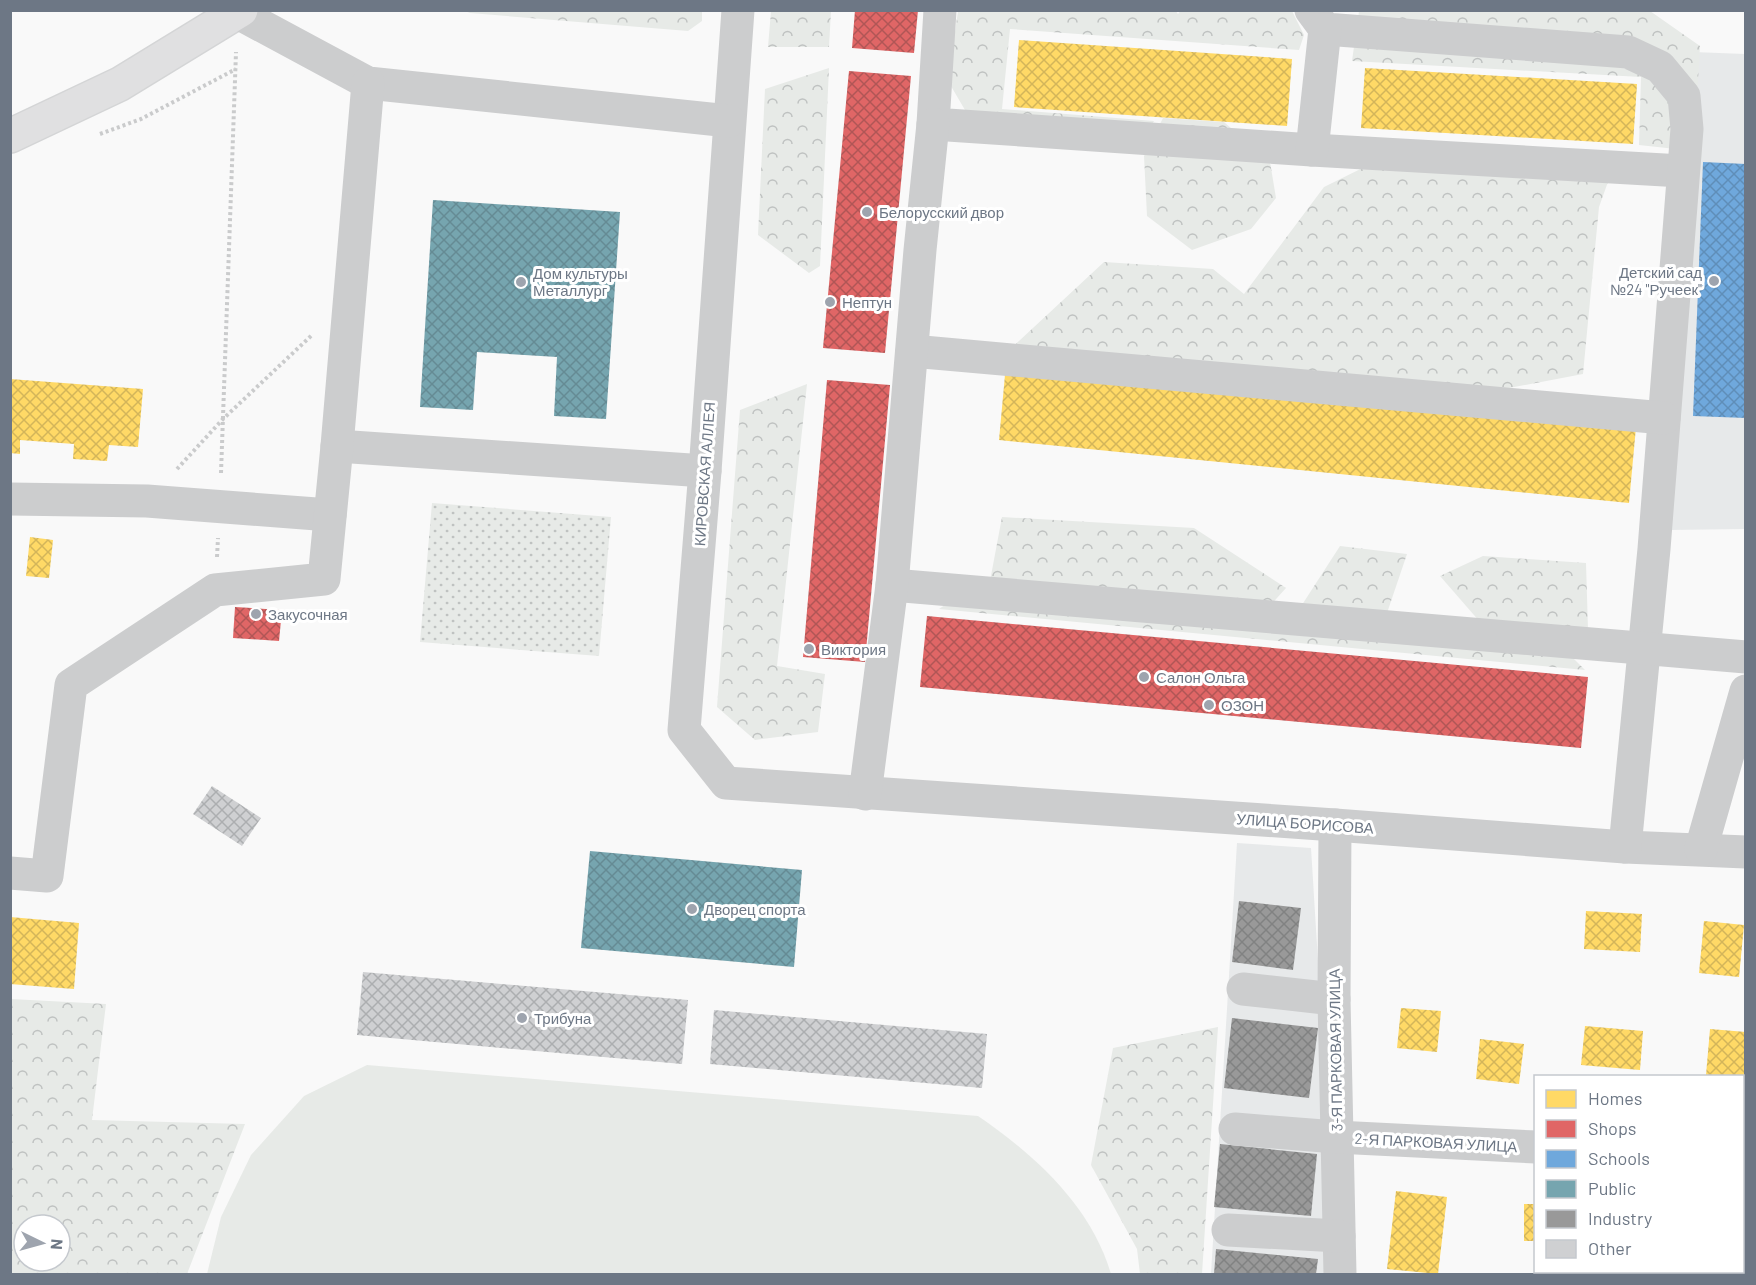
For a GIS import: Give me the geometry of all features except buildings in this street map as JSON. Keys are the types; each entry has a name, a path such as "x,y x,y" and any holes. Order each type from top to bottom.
{"main road":[{"path":"10,136 120,84 239,11"}],"street":[{"name":"КИРОВСКАЯ АЛЛЕЯ","path":"738,10 684,730 726,783 865,794"},
{"path":"865,794 892,585 933,124 940,10"},
{"path":"239,11 368,83 729,121"},
{"path":"1312,150 1318,20 1628,52 1660,67 1684,96 1687,129 1645,649 1625,847"},
{"path":"10,873 47,876 71,685 215,590 324,579 368,83"},
{"path":"933,124 1312,150 1682,171"},
{"path":"912,351 1664,418"},
{"path":"337,446 705,471"},
{"path":"10,499 147,501 330,515"},
{"path":"892,585 1746,657"},
{"path":"1701,849 1746,691"},
{"name":"УЛИЦА БОРИСОВА","path":"865,794 1625,847 1746,852"},
{"name":"3-Я ПАРКОВАЯ УЛИЦА","path":"1335,825 1334,999 1340,1275"},
{"path":"1243,990 1334,999"},
{"name":"2-Я ПАРКОВАЯ УЛИЦА","path":"1234,1129 1336,1137 1534,1147"},
{"path":"1228,1230 1339,1236"}],"path":[{"path":"215,590 224,419 239,11"},
{"path":"147,501 224,419 350,299"}],"shaded area":[{"name":"Детский сад №24 \"Ручеек\"","path":"1693,52 1745,54 1745,529 1670,530"},
{"path":"1237,843 1311,848 1322,1026 1328,1274 1211,1274"}],"green space":[{"path":"702,10 702,21 688,31 465,11"},
{"path":"1175,10 1178,14 1181,10 1292,11 1304,35 1299,50 1010,29 1002,109 1154,121 1146,135 965,110 948,81 958,11"},
{"path":"771,11 831,11 829,47 768,47"},
{"path":"1359,11 1650,11 1700,46 1694,151 1639,145 1641,77 1352,61"},
{"path":"829,68 820,266 809,273 758,235 765,89"},
{"path":"1163,118 1224,122 1270,162 1276,198 1251,229 1192,250 1147,216 1144,156"},
{"path":"1407,146 1609,179 1599,207 1583,374 1472,395 1005,354 1104,262 1213,269 1244,294 1324,187"},
{"path":"807,384 777,666 825,674 818,732 755,740 717,707 740,410"},
{"path":"432,503 611,517 599,656 420,642"},
{"path":"1002,517 1194,528 1286,588 1268,608 990,581"},
{"path":"1340,546 1407,554 1386,616 1298,611"},
{"path":"1483,556 1586,563 1588,630 1480,622 1440,576"},
{"path":"958,596 1564,649 1585,670 939,609"},
{"path":"11,999 106,1004 92,1120 245,1124 187,1274 11,1274"},
{"path":"1218,1027 1202,1274 1140,1274 1137,1249 1091,1165 1113,1048"},
{"path":"367,1065 978,1116 1040,1165 1075,1204 1102,1249 1111,1274 207,1274 221,1217 251,1155 304,1096"}],"place":[{"name":"Белорусский двор","path":"867,212"},
{"name":"Детский сад №24 \"Ручеек\"","path":"1714,281"},
{"name":"Дом культуры Металлург","path":"521,282"},
{"name":"Нептун","path":"830,302"},
{"name":"Закусочная","path":"256,614"},
{"name":"Виктория","path":"809,649"},
{"name":"Салон Ольга","path":"1144,677"},
{"name":"ОЗОН","path":"1209,705"},
{"name":"Дворец спорта","path":"692,909"},
{"name":"Трибуна","path":"522,1018"}]}
